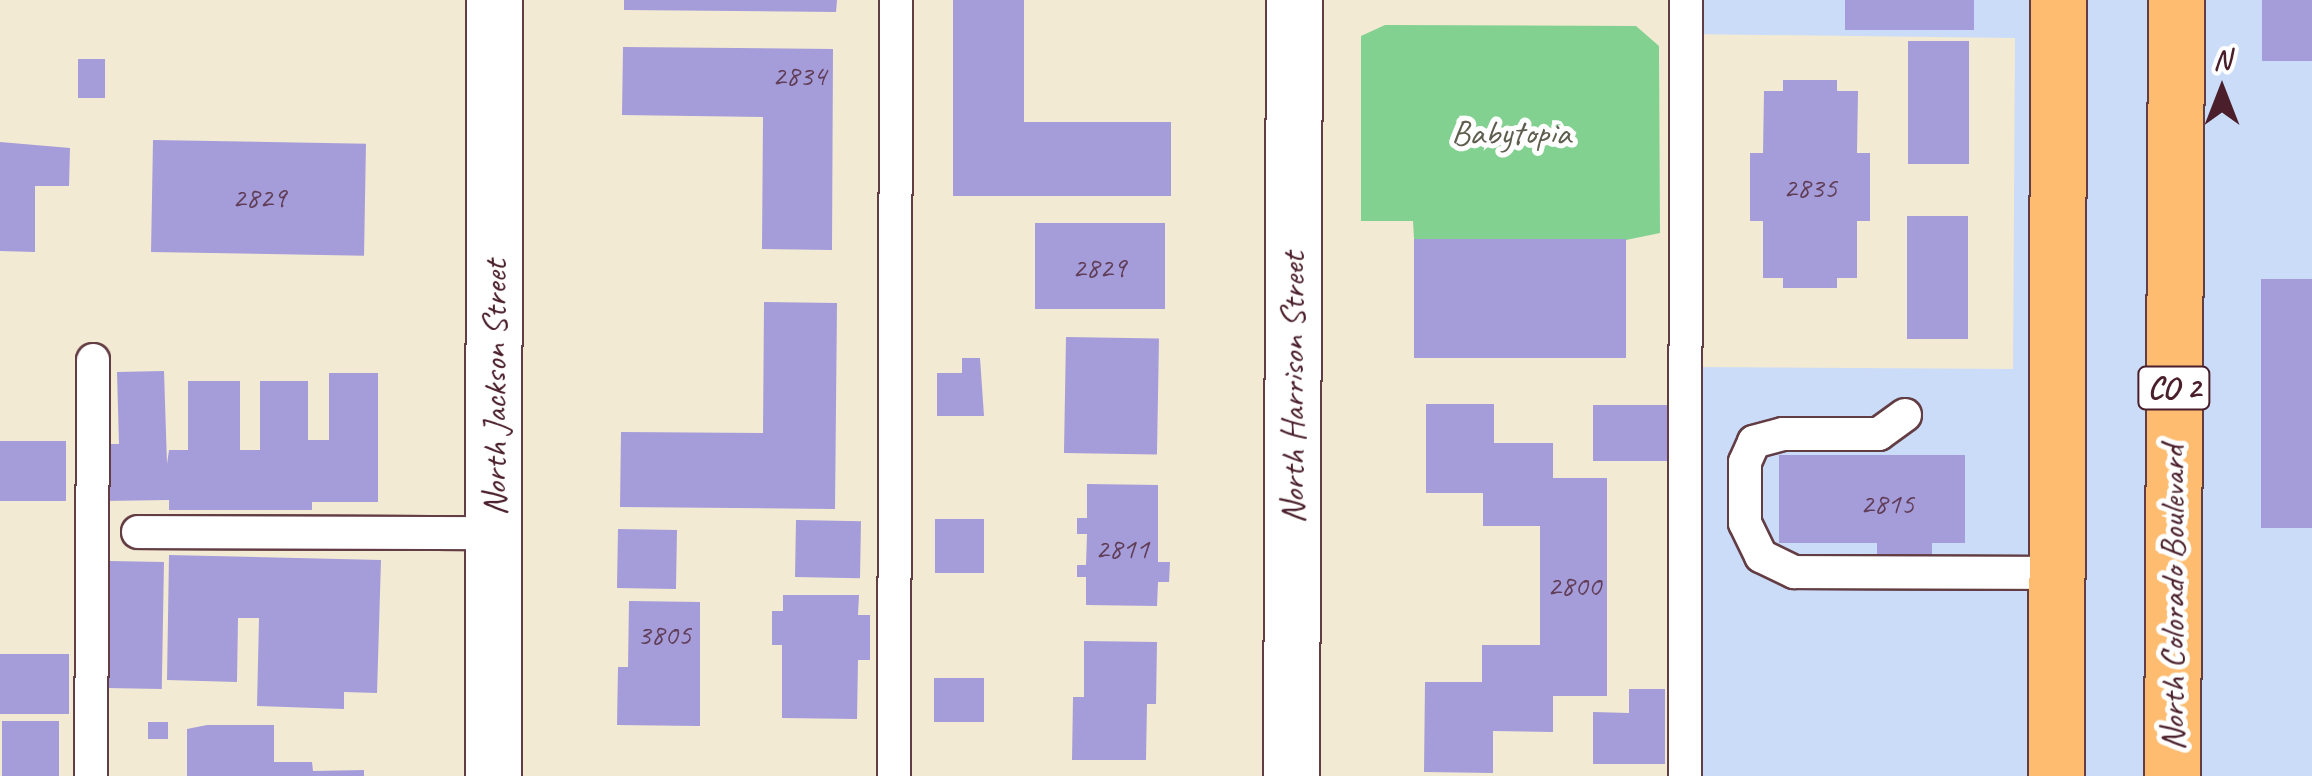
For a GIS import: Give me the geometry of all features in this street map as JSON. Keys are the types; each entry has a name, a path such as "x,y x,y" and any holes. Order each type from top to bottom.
{"main road":[{"path":"2056,776 2058,0"},
{"name":"North Colorado Boulevard","path":"2172,776 2176,0"}],"street":[{"name":"North Jackson Street","path":"493,776 494,0"},
{"name":"North Harrison Street","path":"1291,776 1294,0"}],"lane":[{"path":"894,776 896,0"},
{"path":"1685,776 1686,0"},
{"path":"91,776 93,360"},
{"path":"1905,414 1879,434 1784,434 1754,442 1745,462 1745,523 1761,556 1794,572 2057,573"},
{"path":"138,532 494,533"}],"shaded area":[{"path":"1686,0 2312,0 2312,776 1685,776 1687,367 2013,369 2015,38 1686,34"}],"green space":[{"name":"Babytopia","path":"1385,25 1636,26 1659,46 1660,233 1626,240 1414,239 1413,221 1361,221 1361,36"}],"building":[{"path":"624,0 837,0 836,12 624,10"},
{"path":"953,0 1024,0 1024,122 1171,122 1171,196 953,196"},
{"path":"1845,0 1974,0 1974,30 1845,30"},
{"path":"2262,0 2312,0 2312,61 2262,61"},
{"path":"1908,41 1969,41 1969,164 1908,164"},
{"path":"623,47 833,49 832,250 762,249 763,117 622,115"},
{"path":"78,59 105,59 105,98 78,98"},
{"path":"1783,80 1837,80 1837,91 1858,91 1857,153 1870,153 1870,221 1857,221 1857,278 1837,278 1837,288 1783,288 1783,278 1763,278 1763,221 1750,221 1750,153 1763,153 1764,91 1783,91"},
{"path":"153,140 366,144 364,256 151,252"},
{"path":"0,142 70,148 69,186 35,186 35,252 0,251"},
{"path":"1907,216 1968,216 1968,339 1907,339"},
{"path":"1035,223 1165,223 1165,309 1035,309"},
{"path":"1414,239 1626,239 1626,358 1414,358"},
{"path":"2261,279 2312,279 2312,528 2261,528"},
{"path":"764,302 837,303 835,509 620,507 621,432 763,433"},
{"path":"1066,337 1159,339 1157,455 1064,453"},
{"path":"962,358 980,358 984,416 937,416 937,373 962,373"},
{"path":"164,371 167,464 169,450 188,450 188,381 240,381 240,450 260,450 260,381 308,381 308,440 329,440 329,373 378,373 378,502 312,502 312,510 169,510 169,500 102,501 100,444 119,444 117,372"},
{"path":"1426,404 1494,404 1494,443 1553,443 1553,478 1607,478 1607,696 1553,696 1553,732 1493,731 1493,773 1424,772 1425,682 1482,682 1482,645 1540,645 1540,526 1483,526 1483,493 1426,493"},
{"path":"1593,405 1668,405 1668,461 1593,461"},
{"path":"0,441 66,441 66,501 0,501"},
{"path":"1779,455 1965,455 1965,543 1932,543 1932,557 1877,557 1877,543 1779,543"},
{"path":"1087,484 1158,485 1158,562 1170,562 1169,582 1158,582 1157,606 1086,605 1086,577 1077,577 1077,565 1086,565 1087,534 1077,534 1077,518 1087,518"},
{"path":"935,519 984,519 984,573 935,573"},
{"path":"796,520 861,521 860,578 795,577"},
{"path":"618,529 677,530 676,589 617,588"},
{"path":"169,555 381,560 377,693 344,692 344,709 257,706 259,618 238,618 237,682 167,680"},
{"path":"109,561 164,562 162,689 107,688"},
{"path":"783,595 859,595 858,615 870,615 870,660 858,660 857,719 782,718 782,645 772,645 772,611 783,611"},
{"path":"629,601 700,602 700,726 617,725 618,667 628,667"},
{"path":"1084,641 1157,642 1156,704 1147,704 1146,760 1072,760 1073,697 1084,697"},
{"path":"0,654 69,654 69,714 0,714"},
{"path":"934,678 984,678 984,722 934,722"},
{"path":"1629,689 1665,689 1665,764 1593,764 1593,712 1629,713"},
{"path":"2,721 59,721 59,776 2,776"},
{"path":"148,722 168,722 168,739 148,739"},
{"path":"207,725 274,725 274,762 312,762 313,771 364,770 364,776 187,776 187,729"}]}
